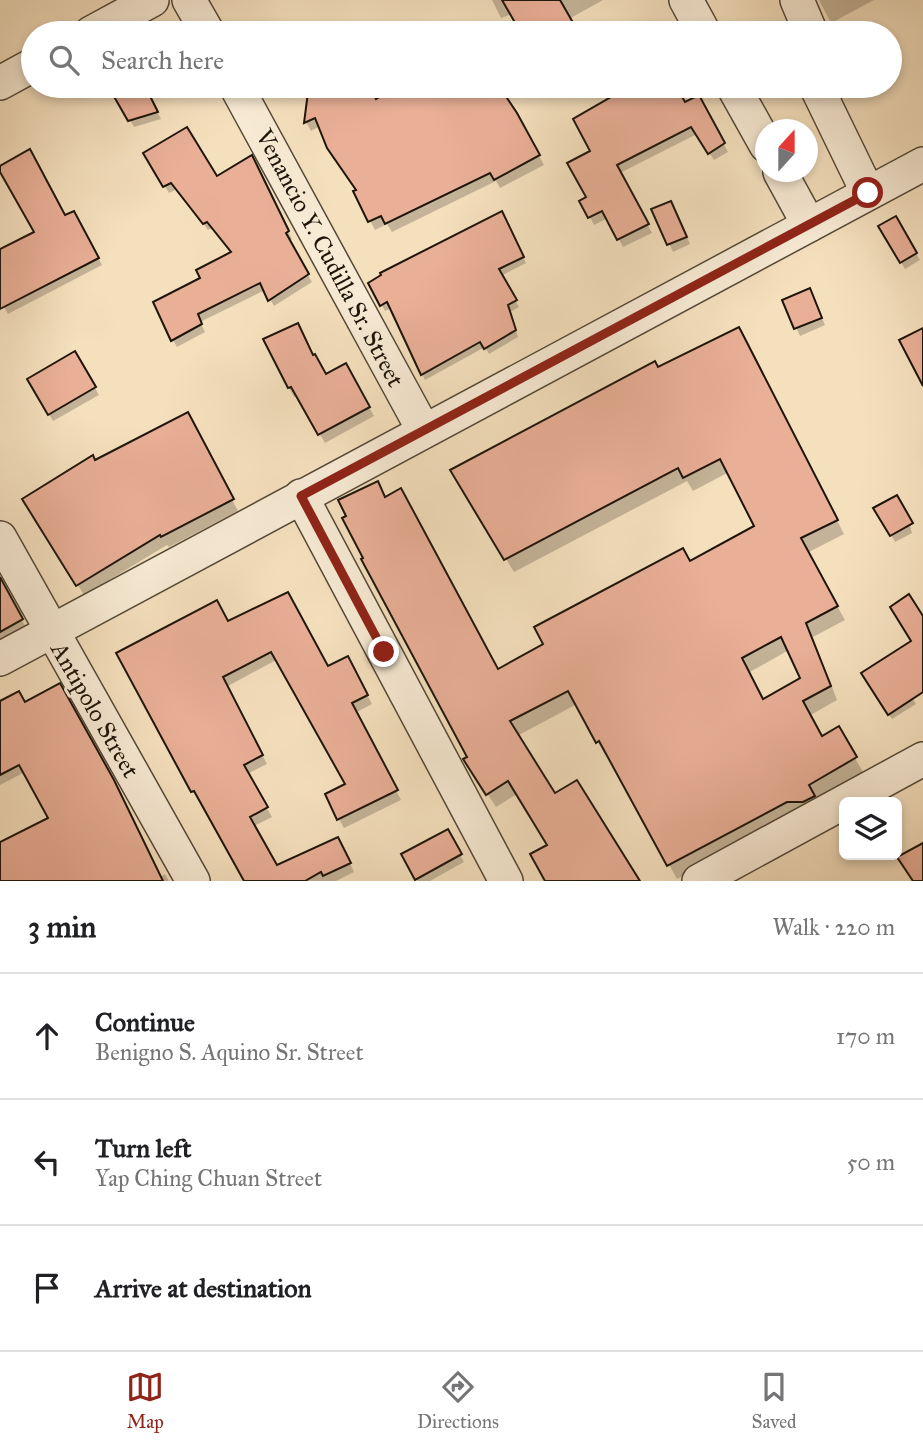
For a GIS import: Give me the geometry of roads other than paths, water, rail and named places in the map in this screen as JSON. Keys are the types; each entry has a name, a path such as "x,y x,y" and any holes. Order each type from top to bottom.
{"street":[{"path":"113,21 152,0"},
{"path":"189,0 201,21"},
{"path":"686,0 697,21"},
{"path":"797,0 806,21"},
{"path":"0,83 21,72"},
{"name":"Venancio Y. Cudilla Sr. Street","path":"243,98 424,431"},
{"path":"740,98 755,127"},
{"path":"822,98 868,193"},
{"path":"0,659 923,164"},
{"path":"785,182 809,225"},
{"path":"301,496 506,881"},
{"name":"Antipolo Street","path":"0,538 193,881"},
{"path":"699,881 923,759"}]}
